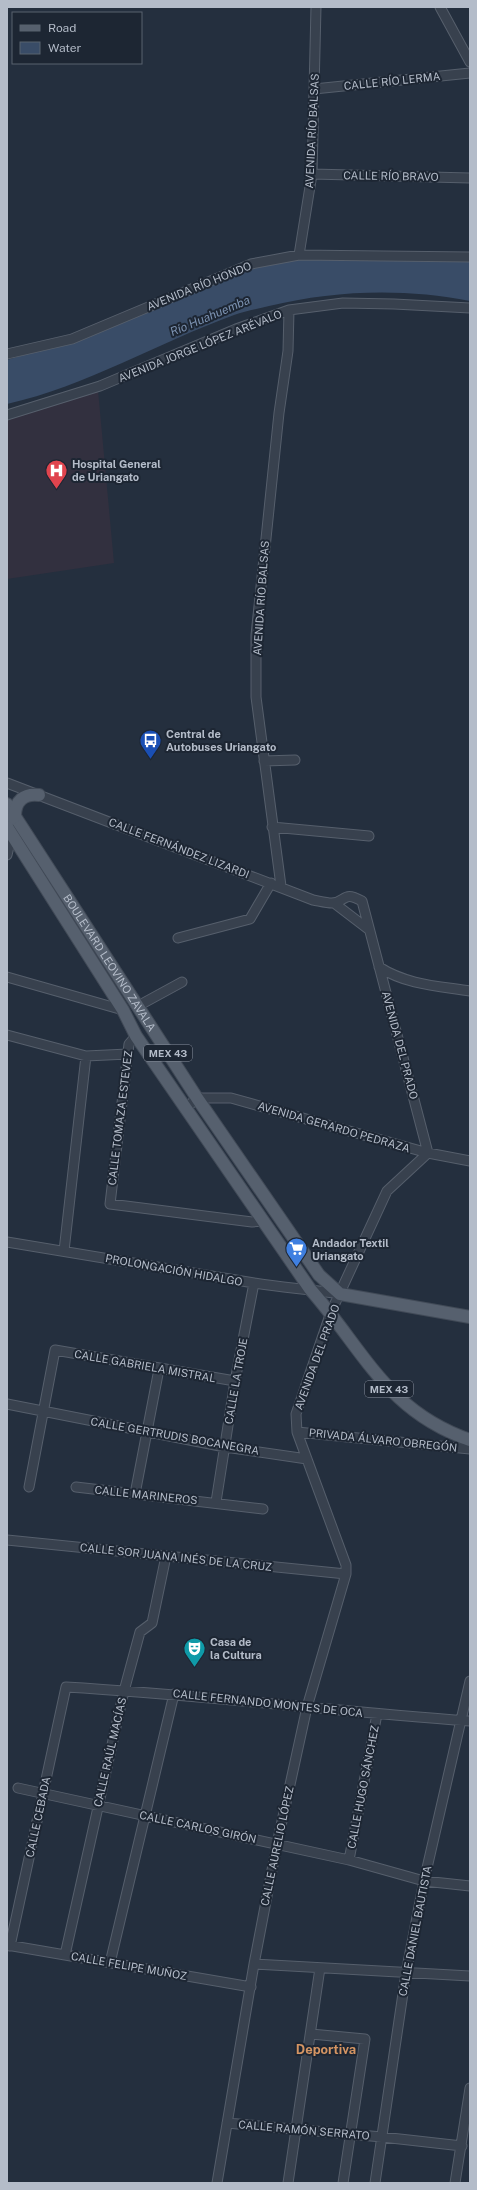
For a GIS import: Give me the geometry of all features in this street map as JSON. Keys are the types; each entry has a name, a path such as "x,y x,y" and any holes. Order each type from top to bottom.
{"main road":[{"path":"11,819 15,808 23,797 30,794 39,795"},
{"name":"BOULEVARD LEOVINO ZAVALA","path":"7,804 11,819 138,1006 197,1098 319,1275 340,1294"},
{"name":"BOULEVARD LEOVINO ZAVALA","path":"9,830 123,1010 136,1036 310,1289 331,1312"},
{"path":"254,1207 266,1199"},
{"path":"340,1294 470,1317"},
{"name":"MEX 43","path":"331,1312 378,1378 398,1398 417,1414 432,1423 453,1434 470,1440"}],"street":[{"name":"AVENIDA RÍO BALSAS","path":"299,255 312,174 316,7"},
{"path":"440,7 470,62"},
{"name":"CALLE RÍO LERMA","path":"314,90 470,73"},
{"name":"CALLE RÍO BRAVO","path":"312,174 470,178"},
{"name":"AVENIDA RÍO HONDO","path":"7,354 72,339 251,264 299,255 470,257"},
{"name":"AVENIDA JORGE LÓPEZ ARÉVALO","path":"7,415 100,386 236,329 289,310 349,303 470,308"},
{"name":"AVENIDA RÍO BALSAS","path":"280,886 256,697 256,635 278,421 288,351 289,310"},
{"path":"264,761 295,760"},
{"name":"CALLE FERNÁNDEZ LIZARDI","path":"7,783 280,886 313,900 334,903 344,897 352,896"},
{"path":"272,827 369,836"},
{"path":"7,855 9,830"},
{"path":"178,938 250,919 271,883"},
{"name":"AVENIDA DEL PRADO","path":"346,1574 346,1566 297,1432 296,1414 331,1312 387,1191 428,1153 368,929 362,901 352,896"},
{"path":"334,903 368,929"},
{"path":"379,967 394,977 410,982 470,991"},
{"path":"7,977 123,1010"},
{"path":"138,1006 182,982"},
{"path":"7,1035 86,1056 128,1054"},
{"name":"CALLE TOMAZA ESTEVEZ","path":"136,1036 129,1044 110,1204 252,1222 263,1221"},
{"path":"64,1251 86,1056"},
{"path":"185,1108 197,1098"},
{"name":"AVENIDA GERARDO PEDRAZA","path":"197,1098 231,1098 428,1153 470,1162"},
{"name":"PROLONGACIÓN HIDALGO","path":"7,1242 292,1289 310,1289 340,1294"},
{"name":"CALLE LA TROJE","path":"216,1502 235,1381 254,1283"},
{"name":"CALLE GABRIELA MISTRAL","path":"44,1413 56,1350 235,1381"},
{"path":"135,1494 159,1369"},
{"name":"CALLE GERTRUDIS BOCANEGRA","path":"7,1404 44,1413 147,1431 225,1447 307,1459"},
{"path":"29,1487 44,1413"},
{"name":"PRIVADA ÁLVARO OBREGÓN","path":"297,1432 470,1449"},
{"name":"CALLE MARINEROS","path":"76,1487 216,1502 263,1509"},
{"name":"CALLE SOR JUANA INÉS DE LA CRUZ","path":"7,1540 346,1574"},
{"name":"CALLE RAÚL MACÍAS","path":"65,1955 124,1690 140,1632 152,1623 155,1615 166,1556"},
{"name":"CALLE AURELIO LÓPEZ","path":"217,2183 276,1844 307,1707 346,1574"},
{"name":"CALLE DANIEL BAUTISTA","path":"375,2183 406,1973 424,1881 465,1720 470,1681"},
{"name":"CALLE FERNANDO MONTES DE OCA","path":"66,1687 174,1694 377,1714 465,1720"},
{"name":"CALLE CEBADA","path":"8,1945 66,1687"},
{"path":"110,1963 174,1694"},
{"name":"CALLE HUGO SÁNCHEZ","path":"349,1860 377,1714"},
{"name":"CALLE CARLOS GIRÓN","path":"18,1788 349,1860 424,1881 470,1886"},
{"name":"CALLE FELIPE MUÑOZ","path":"8,1945 251,1987"},
{"path":"254,1964 470,1976"},
{"path":"288,2183 320,1968"},
{"path":"311,2034 366,2039 344,2183"},
{"path":"455,2183 468,2110 470,2088"},
{"name":"CALLE RAMÓN SERRATO","path":"227,2123 382,2136 462,2146"}],"shaded area":[{"name":"Hospital General de Uriangato","path":"98,390 114,563 7,579 7,416"}],"water":[{"name":"Río Huahuemba","path":"299,257 470,258 470,301 420,294 370,293 319,297 269,306 238,314 205,326 94,375 37,396 7,404 7,360 72,340 251,267"}],"place":[{"name":"Hospital General de Uriangato","path":"57,490"},
{"name":"Central de Autobuses Uriangato","path":"150,760"},
{"name":"Andador Textil Uriangato","path":"296,1268"},
{"name":"Casa de la Cultura","path":"194,1668"}],"district":[{"name":"Deportiva","path":"326,2049"}]}
